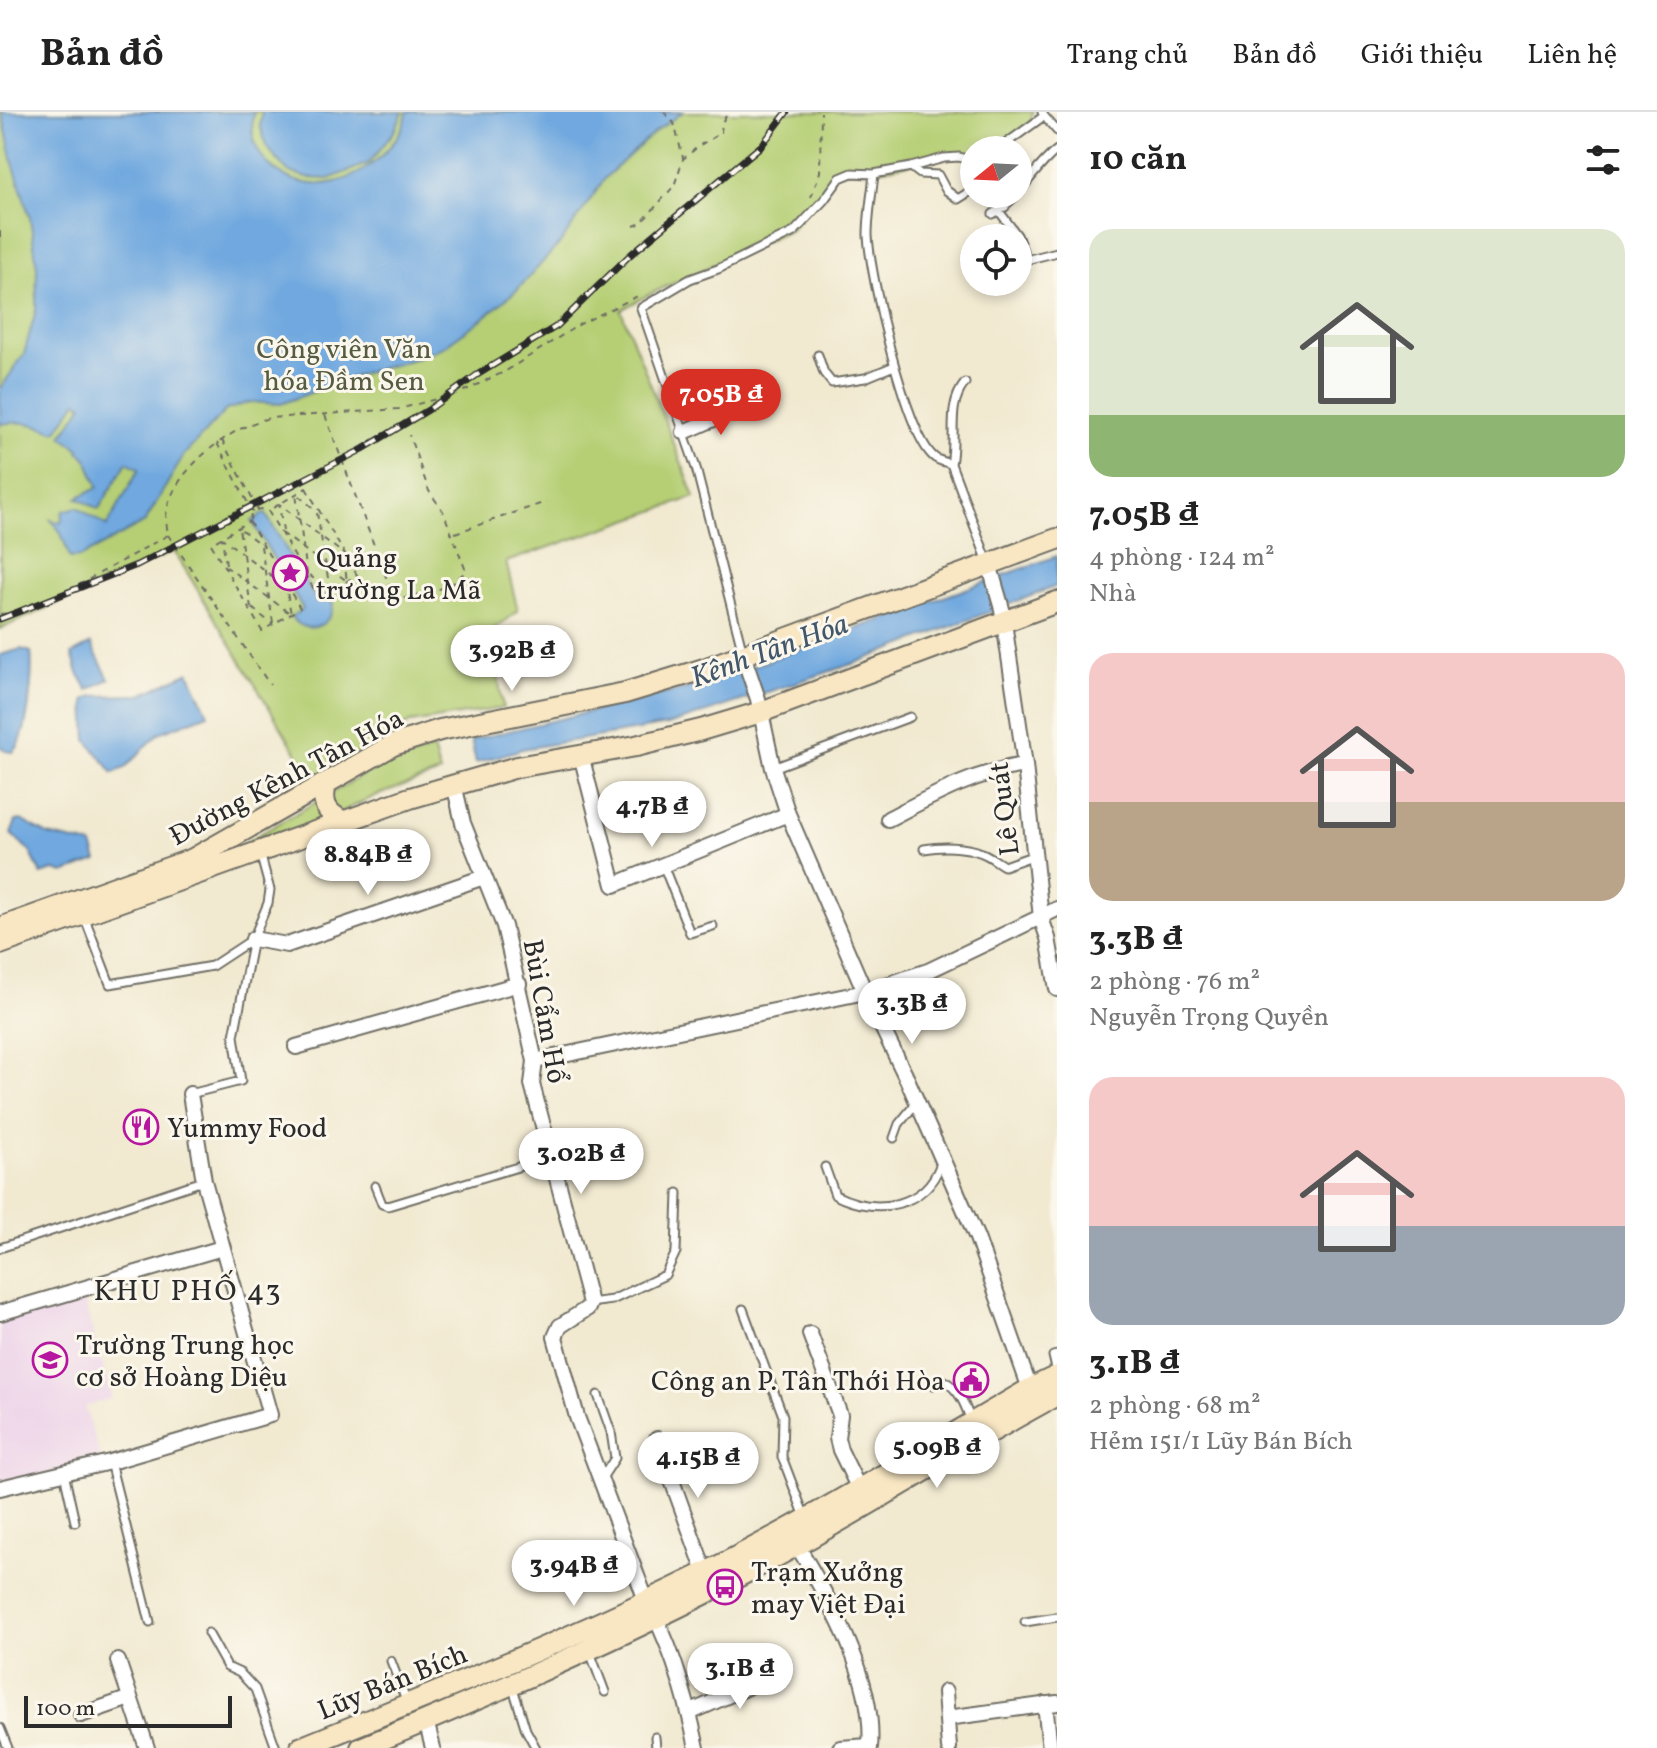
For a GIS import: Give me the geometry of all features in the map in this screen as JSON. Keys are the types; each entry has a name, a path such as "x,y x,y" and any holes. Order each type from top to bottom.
{"street":[{"path":"684,432 743,406"},
{"name":"Đường Kênh Tân Hóa","path":"0,928 193,859 393,745 440,730 625,693 745,660 991,569 1057,539"},
{"name":"Lê Quát","path":"991,569 1003,615 1025,765 1041,918 1053,936 1057,989"},
{"name":"Đường Kênh Tân Hóa","path":"0,944 454,784 517,767 636,746 760,706 1003,615 1057,602"},
{"path":"745,660 788,814 977,1238 1030,1389"},
{"path":"581,755 614,885 788,814"},
{"path":"888,819 948,787 1025,765"},
{"path":"326,784 324,803 327,810 343,821"},
{"name":"Bùi Cẩm Hổ","path":"454,784 463,823 504,926 535,1061 532,1084 590,1303"},
{"path":"253,939 287,945 484,877"},
{"path":"535,1061 865,992 928,971 1057,909"},
{"path":"296,1047 519,984"},
{"path":"0,1488 110,1462 270,1415 204,1181 190,1094"},
{"path":"0,1313 222,1248"},
{"path":"590,1303 588,1308 560,1326 555,1337 577,1417 689,1713 697,1748"},
{"path":"810,1334 840,1415 837,1438 840,1450 859,1489"},
{"name":"Lũy Bán Bích","path":"361,1748 512,1686 589,1650 705,1572 806,1519 1057,1375"},
{"name":"Lũy Bán Bích","path":"300,1748 651,1609 797,1545 1057,1395"},
{"path":"657,1439 705,1572"},
{"path":"797,1545 851,1648 864,1687 870,1747 840,1748"},
{"path":"118,1661 147,1748"},
{"path":"689,1713 776,1674"},
{"path":"945,1692 949,1748"},
{"path":"81,1715 130,1698"},
{"path":"947,1718 1051,1704 1050,1748"},
{"path":"426,1721 433,1748"}],"lane":[{"path":"1015,136 1043,114 1057,131"},
{"path":"999,211 1026,186 1045,159 1057,150"},
{"path":"745,660 696,468 641,308 690,279 718,269 794,232 840,178 852,173 874,174 960,157"},
{"path":"911,167 920,174 938,175 946,190 960,198"},
{"path":"874,174 868,234 873,277 894,366 919,434 934,458 951,464"},
{"path":"998,208 1009,224"},
{"path":"1032,258 1057,252"},
{"path":"818,355 824,373 832,383 865,378 894,366"},
{"path":"965,383 954,406 951,464 991,569"},
{"path":"773,768 910,717"},
{"path":"924,849 938,846 969,849 985,854 1004,866 1035,855"},
{"path":"190,1094 241,1081 234,1036 253,939 270,890 259,851"},
{"path":"663,865 690,933 713,926"},
{"path":"83,914 110,984 212,966 253,939"},
{"path":"894,1138 899,1124 917,1102"},
{"path":"375,1186 378,1198 388,1206 551,1157"},
{"path":"825,1167 835,1195 866,1206 895,1204 923,1193 936,1176 942,1159"},
{"path":"0,1248 204,1181"},
{"path":"590,1303 612,1300 665,1275 676,1252 675,1210 678,1193"},
{"path":"743,1309 783,1416 782,1457 806,1519"},
{"path":"1057,1355 1053,1356 1057,1375"},
{"path":"933,1385 945,1381 954,1387 972,1423"},
{"path":"598,1395 611,1432 615,1458 601,1480"},
{"path":"110,1462 150,1622"},
{"path":"64,1473 75,1522"},
{"path":"1025,1622 1057,1617"},
{"path":"208,1633 227,1667 240,1673 255,1689 276,1748"},
{"path":"589,1650 605,1692"},
{"path":"391,1661 408,1705"},
{"path":"512,1686 526,1730 536,1748"},
{"path":"0,1728 8,1748"},
{"path":"655,1737 656,1748"}],"path":[{"path":"664,112 674,123 683,159"},
{"path":"634,226 641,223 674,186 683,159 721,133 722,122 729,112"},
{"path":"808,204 820,172 821,112"},
{"path":"0,231 0,241"},
{"path":"270,685 168,535 166,511 186,475 221,439 252,421 399,409 462,392 506,371 580,324 652,289"},
{"path":"325,415 392,593 401,599 450,586 466,571 443,511 429,491 409,435"},
{"path":"221,439 258,510"},
{"path":"217,443 253,513"},
{"path":"249,521 300,608 262,631 211,544 249,521 258,510 268,511 306,488 357,575 319,598 268,511"},
{"path":"296,494 318,510 330,591"},
{"path":"296,494 307,575 330,591"},
{"path":"453,534 546,502"},
{"path":"279,504 344,553 347,581"},
{"path":"279,504 282,532 347,581"},
{"path":"239,528 261,544 273,624"},
{"path":"239,528 250,608 273,624"},
{"path":"0,614 11,613 75,587 168,535"},
{"path":"222,538 287,587 291,614"},
{"path":"222,538 225,566 291,614"}],"shaded area":[{"name":"Trường Trung học cơ sở Hoàng Diệu","path":"83,1298 112,1398 85,1407 102,1462 0,1487 0,1322"}],"green space":[{"name":"Công viên Văn hóa Đầm Sen","path":"0,112 1033,112 1030,124 1012,136 960,136 960,153 874,171 836,173 791,229 621,310 695,497 506,562 518,611 491,631 503,708 410,723 313,780 174,551 0,629"},
{"path":"433,749 440,773 375,796 259,851 220,857 372,770"}],"water":[{"path":"2,112 254,112 252,129 263,158 287,177 319,184 359,173 381,156 398,135 407,112 683,112 655,132 606,177 562,241 518,289 486,316 443,347 417,358 357,375 281,404 250,402 226,410 184,455 145,522 81,557 70,558 60,531 51,520 61,523 63,511 77,507 107,526 139,469 127,462 99,509 77,498 98,487 87,459 62,436 83,405 77,401 56,432 15,422 0,424 0,389 24,354 36,310 37,266 30,218"},
{"path":"262,112 403,112 394,132 369,163 329,179 307,178 287,171 266,146 260,125"},
{"path":"265,513 317,601 330,593 332,612 322,624 307,627 291,617 303,609 252,521"},
{"path":"1057,556 1057,586 858,662 668,725 522,749 476,763 471,740 681,690 726,676"},
{"path":"91,644 109,679 88,690 72,654"},
{"path":"21,649 31,652 31,689 23,734 13,752 0,746 0,655"},
{"path":"189,672 208,714 159,733 125,768 113,773 87,740 85,700 93,696 141,695"},
{"path":"21,820 48,835 92,845 97,861 64,873 54,870 41,874 30,851 11,834 16,821"}],"railway":[{"path":"0,619 137,565 363,449 428,410 477,375 557,326 630,255 762,145 787,112"}],"place":[{"name":"Quảng trường La Mã","path":"290,573"},
{"name":"Yummy Food","path":"141,1127"},
{"name":"Trường Trung học cơ sở Hoàng Diệu","path":"50,1360"},
{"name":"Công an P. Tân Thới Hòa","path":"971,1380"},
{"name":"Trạm Xưởng may Việt Đại","path":"725,1587"}],"district":[{"name":"KHU PHỐ 43","path":"188,1290"}],"water label":[{"name":"Kênh Tân Hóa","path":"769,650"}]}
